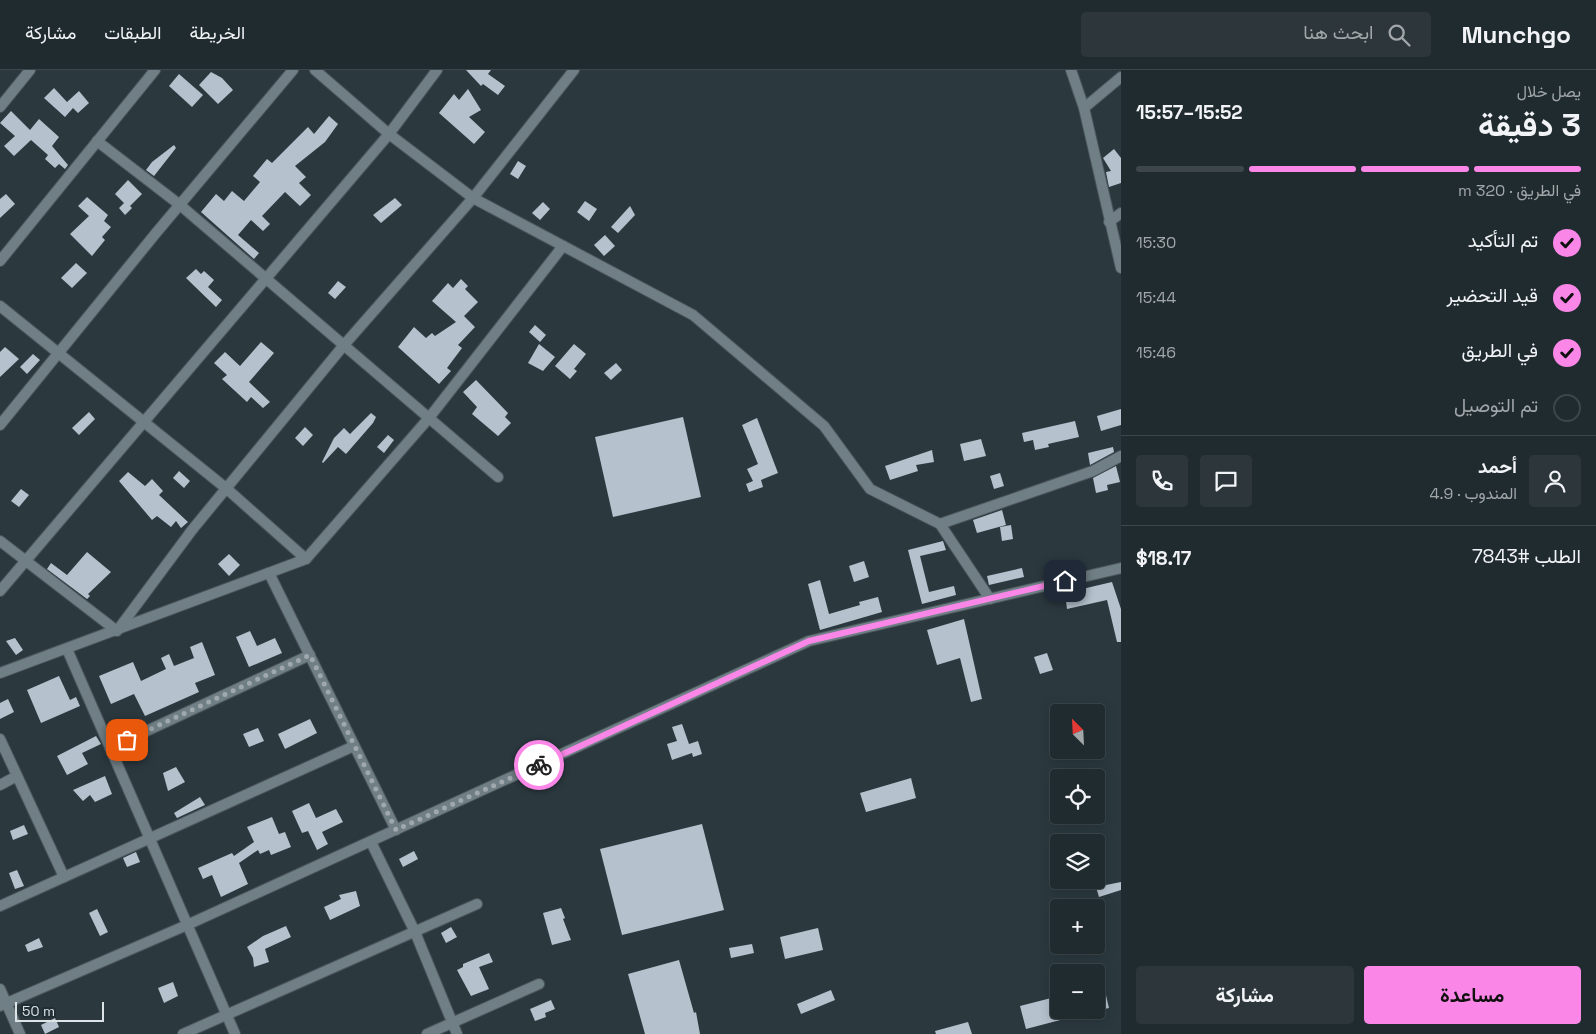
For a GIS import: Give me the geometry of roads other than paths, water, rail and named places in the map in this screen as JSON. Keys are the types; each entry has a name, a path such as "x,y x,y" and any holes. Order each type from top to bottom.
{"street":[{"path":"0,107 30,70"},
{"path":"0,261 155,70"},
{"path":"0,425 293,70"},
{"path":"315,70 389,134 473,198 693,315 824,426 870,489 940,524 990,599"},
{"path":"0,591 389,134 437,70"},
{"path":"116,631 192,530 344,345 473,198 574,70"},
{"path":"1071,70 1084,108 1121,268"},
{"path":"1084,108 1121,77"},
{"path":"97,141 180,205 266,277 498,477"},
{"path":"1109,222 1121,213"},
{"path":"0,673 306,559 429,418 563,246"},
{"path":"0,306 227,489 306,559"},
{"path":"940,524 1094,471 1121,456"},
{"path":"0,541 116,631"},
{"path":"3,1004 187,925 809,641 1121,568"},
{"path":"269,573 396,830"},
{"path":"67,649 235,1034"},
{"path":"110,748 310,655"},
{"path":"0,739 64,876"},
{"path":"0,906 354,746"},
{"path":"0,784 18,776"},
{"path":"371,842 415,932 457,1034"},
{"path":"183,1034 477,904"},
{"path":"427,1034 539,984"},
{"path":"0,989 3,1004 20,1034"}]}
